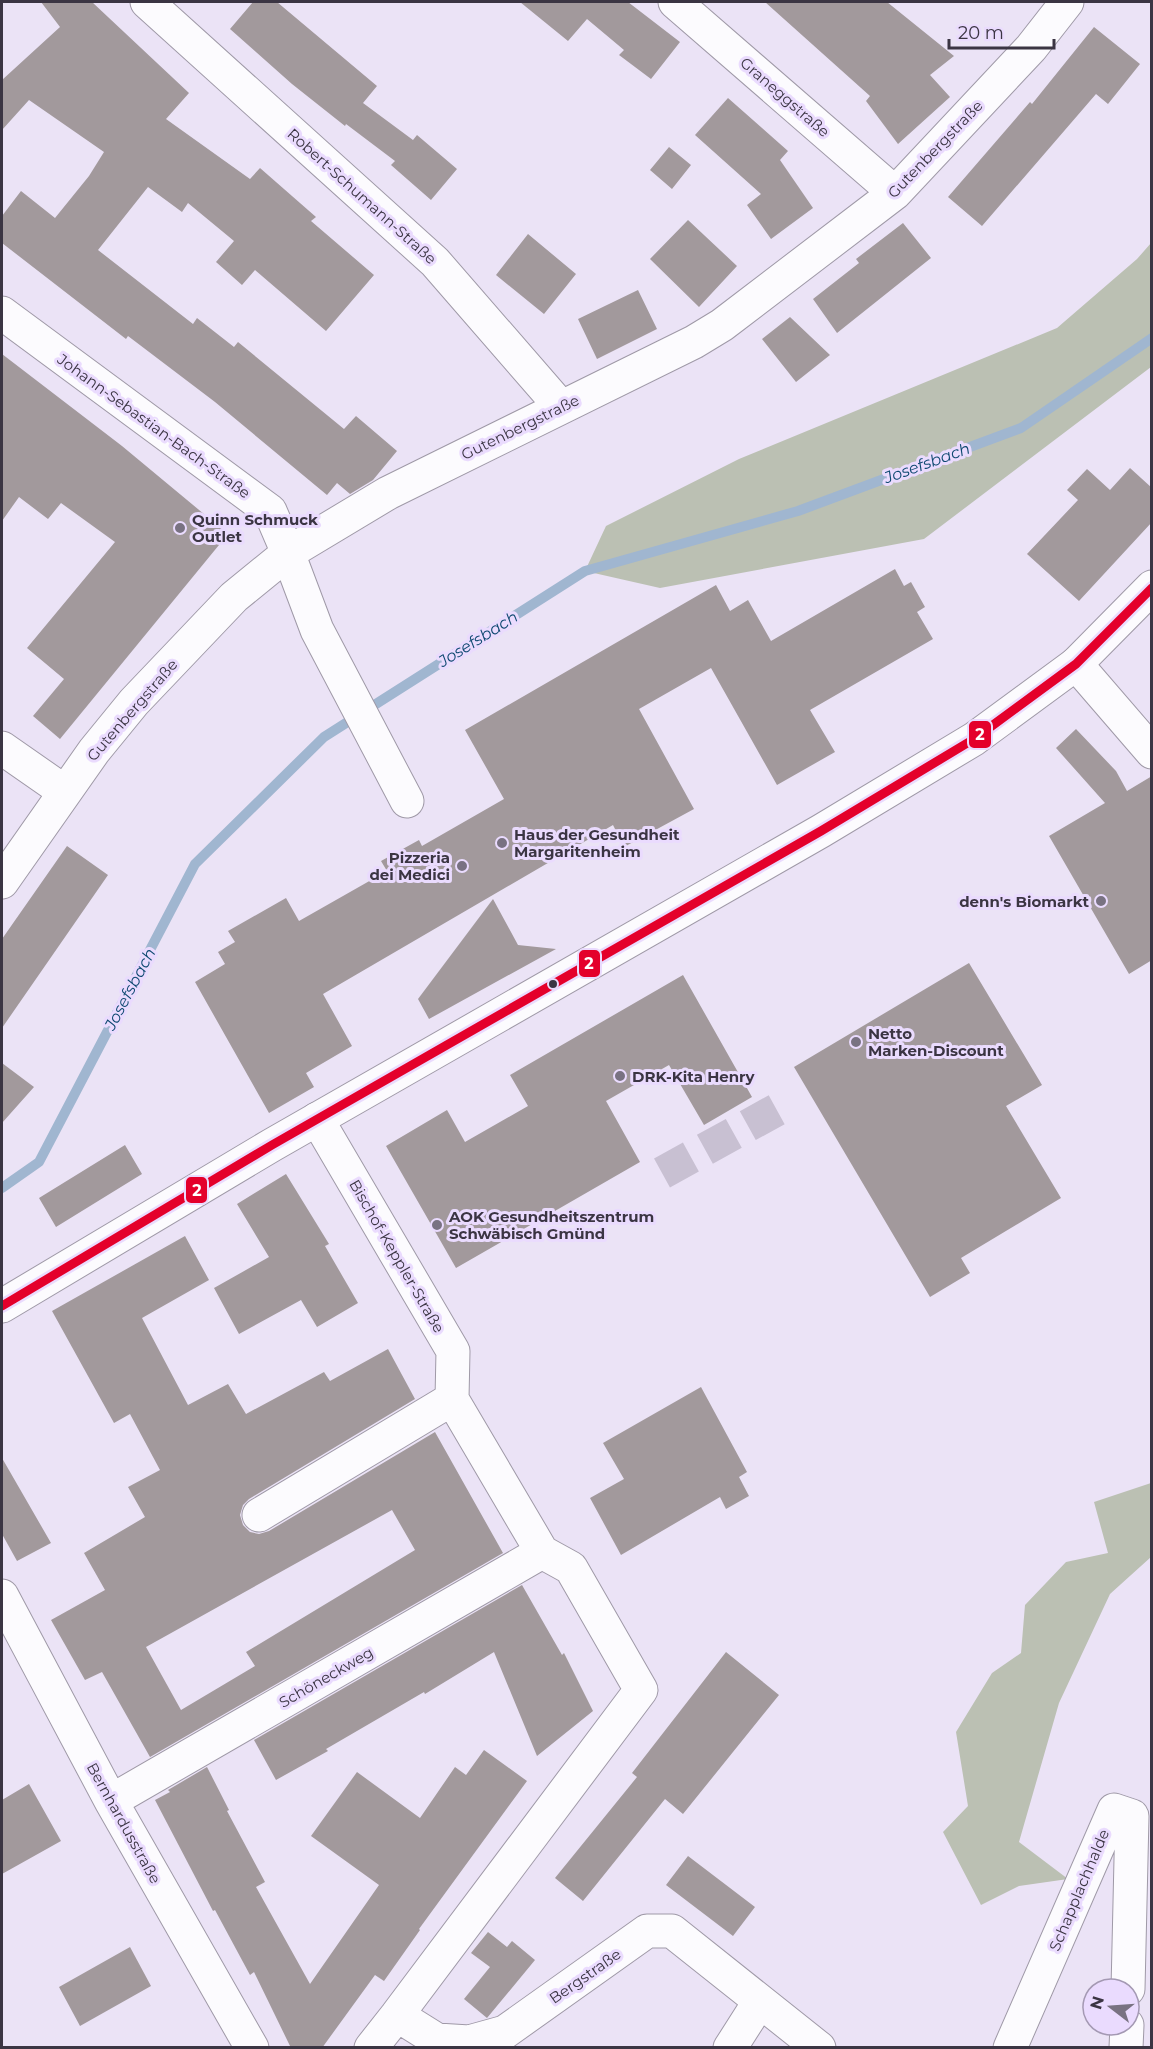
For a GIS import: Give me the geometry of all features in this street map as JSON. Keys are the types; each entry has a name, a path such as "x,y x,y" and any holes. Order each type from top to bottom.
{"street":[{"name":"Robert-Schumann-Straße","path":"147,2 435,262 561,407"},
{"name":"Graneggstraße","path":"675,2 895,193"},
{"name":"Gutenbergstraße","path":"2,882 65,792 134,702 234,597 288,553 388,493 722,326 895,193 1031,48 1067,2"},
{"name":"Johann-Sebastian-Bach-Straße","path":"2,313 270,511 318,630 407,801"},
{"path":"2,1306 316,1119 821,831 974,739 1076,664 1152,587"},
{"path":"1076,664 1152,752"},
{"path":"2,748 65,792"},
{"name":"Bischof-Keppler-Straße","path":"316,1119 453,1351 452,1400"},
{"path":"259,1515 452,1400 542,1552 571,1568 640,1690 371,2048"},
{"name":"Schöneckweg","path":"111,1801 542,1552"},
{"name":"Bernhardusstraße","path":"2,1596 111,1801 252,2048"},
{"name":"Schapplachhalde","path":"1010,2048 1114,1810 1132,1816 1128,1977"},
{"name":"Bergstraße","path":"397,2015 437,2040 469,2042 505,2032 648,1931 672,1931 819,2048"},
{"path":"730,2048 760,2001"}],"shaded area":[{"path":"1151,243 1151,367 924,539 660,588 585,571 606,526 739,459 1057,328 1137,259"},
{"path":"1151,1483 1151,1557 1110,1594 1059,1703 1019,1842 1068,1879 1019,1886 981,1905 943,1832 968,1806 956,1732 992,1673 1021,1653 1025,1605 1066,1562 1108,1553 1094,1502"}],"building":[{"path":"41,2 92,2 189,93 166,119 250,179 260,168 316,217 311,221 374,275 326,331 255,270 242,285 216,262 234,241 188,203 182,212 148,187 98,250 193,324 197,318 234,347 238,342 344,429 356,416 397,451 373,480 350,494 337,483 327,495 215,402 128,336 126,339 2,243 2,216 21,191 55,218 89,176 104,152 29,100 2,130 2,80 60,27"},
{"path":"253,2 277,2 377,86 363,103 413,140 417,135 457,169 431,200 391,165 395,161 346,124 345,126 292,84 230,29"},
{"path":"520,2 628,2 680,42 651,79 619,55 624,50 587,19 568,41"},
{"path":"765,2 887,2 954,56 930,75 950,97 898,144 866,101 870,96"},
{"path":"1094,27 1140,64 1108,104 1096,94 982,226 948,197 1030,102 1032,104"},
{"path":"728,98 788,151 780,160 813,208 771,239 747,205 761,194 695,135"},
{"path":"669,147 691,165 672,189 650,170"},
{"path":"688,220 737,266 699,307 650,259"},
{"path":"903,223 931,258 837,333 813,299 859,263 856,259"},
{"path":"528,234 576,274 544,314 496,275"},
{"path":"638,290 657,329 597,359 578,319"},
{"path":"790,317 830,355 796,382 762,339"},
{"path":"2,354 122,446 228,534 60,739 33,716 64,679 27,648 115,542 61,503 48,519 19,497 2,521"},
{"path":"1130,468 1152,488 1152,522 1079,601 1027,554 1078,500 1067,490 1087,469 1110,490"},
{"name":"Haus der Gesundheit Margaritenheim","path":"895,569 904,586 911,582 925,607 917,612 933,639 810,710 835,752 777,785 711,668 639,709 694,809 624,847 613,825 323,994 352,1046 306,1073 314,1087 269,1113 195,982 225,964 218,952 235,942 228,931 286,898 299,921 387,871 381,861 419,840 422,846 504,799 465,730 716,585 730,611 748,600 771,641"},
{"path":"1076,729 1116,771 1127,791 1152,776 1152,960 1129,974 1049,836 1105,803 1056,748"},
{"path":"67,846 108,875 2,1028 2,939"},
{"path":"493,899 518,945 556,949 429,1019 418,999"},
{"path":"969,963 1042,1085 1006,1106 1061,1198 961,1258 970,1273 930,1297 794,1067"},
{"path":"683,975 752,1097 704,1125 669,1065 606,1101 640,1162 456,1268 386,1146 447,1110 465,1142 528,1106 510,1075"},
{"path":"2,1063 34,1087 2,1123"},
{"path":"125,1145 142,1174 56,1227 39,1198"},
{"path":"286,1174 329,1244 325,1246 358,1303 317,1327 301,1300 239,1334 214,1288 269,1257 237,1204"},
{"path":"185,1236 209,1280 142,1318 188,1405 228,1384 246,1414 324,1372 330,1381 388,1349 415,1399 249,1499 243,1505 240,1515 243,1525 250,1532 259,1534 269,1531 435,1432 503,1553 150,1757 102,1672 85,1680 51,1620 105,1590 84,1553 145,1517 128,1487 160,1470 130,1414 114,1423 52,1311","holes":["392,1510 415,1550 246,1652 255,1666 181,1710 146,1647"]},
{"path":"701,1387 747,1472 739,1477 749,1496 726,1509 720,1497 621,1555 590,1498 624,1479 603,1443"},
{"path":"2,1458 51,1543 17,1561 2,1534"},
{"path":"522,1585 562,1655 564,1653 593,1711 537,1756 494,1652 276,1780 254,1740"},
{"path":"726,1652 779,1695 683,1814 665,1799 583,1901 555,1878 637,1777 632,1773"},
{"path":"484,1750 527,1781 384,1981 375,1975 322,2048 291,2048 254,1972 250,1975 215,1910 213,1911 155,1800 207,1767 229,1810 227,1811 265,1882 256,1887 310,1984 379,1885 311,1836 357,1772 420,1818 455,1767 466,1775"},
{"path":"29,1784 61,1841 2,1874 2,1800"},
{"path":"688,1856 755,1907 733,1936 666,1885"},
{"path":"488,1932 507,1947 512,1941 535,1960 487,2018 464,1999 490,1967 471,1953"},
{"path":"130,1947 151,1986 80,2026 59,1987"}],"waterway":[{"name":"Josefsbach","path":"2,1188 39,1162 195,864 324,737 585,571 798,511 1021,428 1152,338"}],"tunnel":[{"path":"662,1173 787,1104"}],"transit line":[{"name":"2","path":"2,1306 272,1145 821,831 974,739 1076,664 1152,588"}],"place":[{"name":"Quinn Schmuck Outlet","path":"180,528"},
{"name":"Haus der Gesundheit Margaritenheim","path":"502,843"},
{"name":"Pizzeria dei Medici","path":"462,866"},
{"name":"denn's Biomarkt","path":"1101,901"},
{"name":"Netto Marken-Discount","path":"856,1042"},
{"name":"DRK-Kita Henry","path":"620,1076"},
{"name":"AOK Gesundheitszentrum Schwäbisch Gmünd","path":"437,1225"}]}
